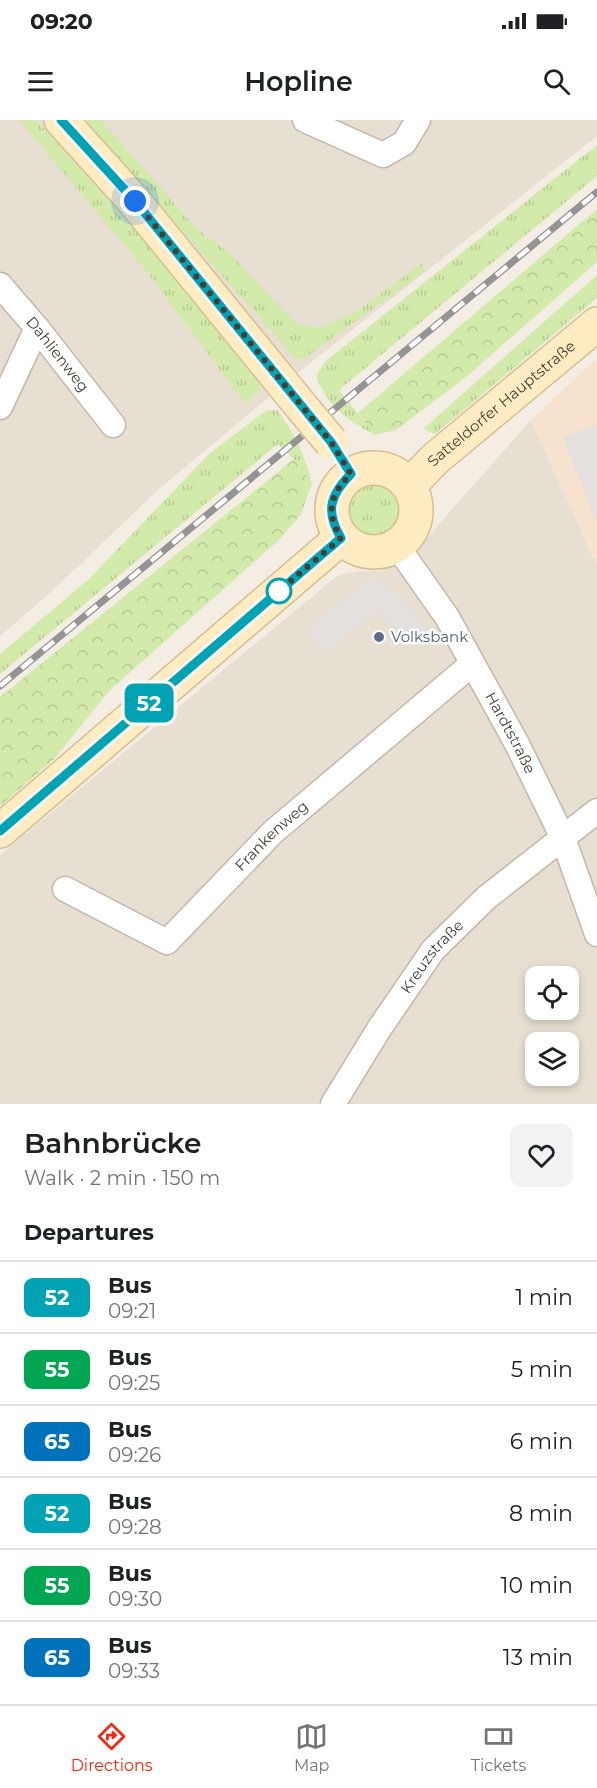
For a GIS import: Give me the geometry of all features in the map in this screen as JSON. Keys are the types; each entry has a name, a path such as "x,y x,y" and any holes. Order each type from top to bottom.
{"street":[{"path":"61,120 135,201 331,442 351,474"},
{"path":"305,120 383,155 404,143 418,120"},
{"name":"Dahlienweg","path":"0,285 113,425"},
{"name":"Satteldorfer Hauptstraße","path":"409,486 435,459 597,324"},
{"path":"0,407 37,328"},
{"path":"374,467 387,469 400,476 409,486 415,497 417,510 415,523 410,534 397,546 376,553 363,552 341,538 334,526 331,513 333,499 338,487 351,474 374,467"},
{"path":"0,831 341,538"},
{"name":"Hardtstraße","path":"397,546 447,617 517,744 562,838 597,934"},
{"name":"Frankenweg","path":"64,889 167,942 273,832 472,664"},
{"name":"Kreuzstraße","path":"333,1104 379,1029 433,950 486,898 597,811"}],"shaded area":[{"path":"0,120 597,120 597,136 299,372 159,489 51,592 0,636"},
{"path":"597,358 597,566 531,420"},
{"path":"531,420 597,566 597,1104 0,1104 0,855 337,576 357,571 380,571 416,552"},
{"path":"597,424 597,523 563,437"},
{"path":"375,576 410,606 429,629 406,646 378,610 324,652 306,629"}],"green space":[{"path":"19,120 36,120 251,362 260,389 246,405 147,272"},
{"path":"101,120 198,230 227,251 295,323 320,328 357,311 422,263 425,271 303,359 296,359 86,122"},
{"path":"597,145 597,176 339,390 375,435 352,421 332,404 317,380 327,360"},
{"path":"597,209 597,262 466,377 396,430 375,435 358,413"},
{"path":"597,275 597,298 435,434 423,429"},
{"path":"267,410 277,410 289,427 303,454 312,484 294,459 278,444 0,674 0,654 88,580 210,453"},
{"path":"294,459 312,484 301,514 280,539 110,690 54,759 0,806 0,697"},
{"path":"369,484 379,484 388,488 396,496 400,510 396,524 388,532 379,536 369,536 360,532 352,524 348,515 348,505 352,496 360,488"}],"railway":[{"path":"0,686 597,192"}],"bus line":[{"name":"52","path":"0,831 341,538 334,526 331,513 333,499 338,487 351,474 331,442 135,201 61,120"}],"place":[{"name":"Volksbank","path":"379,637"}],"route":[{"path":"135,201 331,442 351,474 338,487 333,499 331,513 334,526 341,538 279,591"}]}
